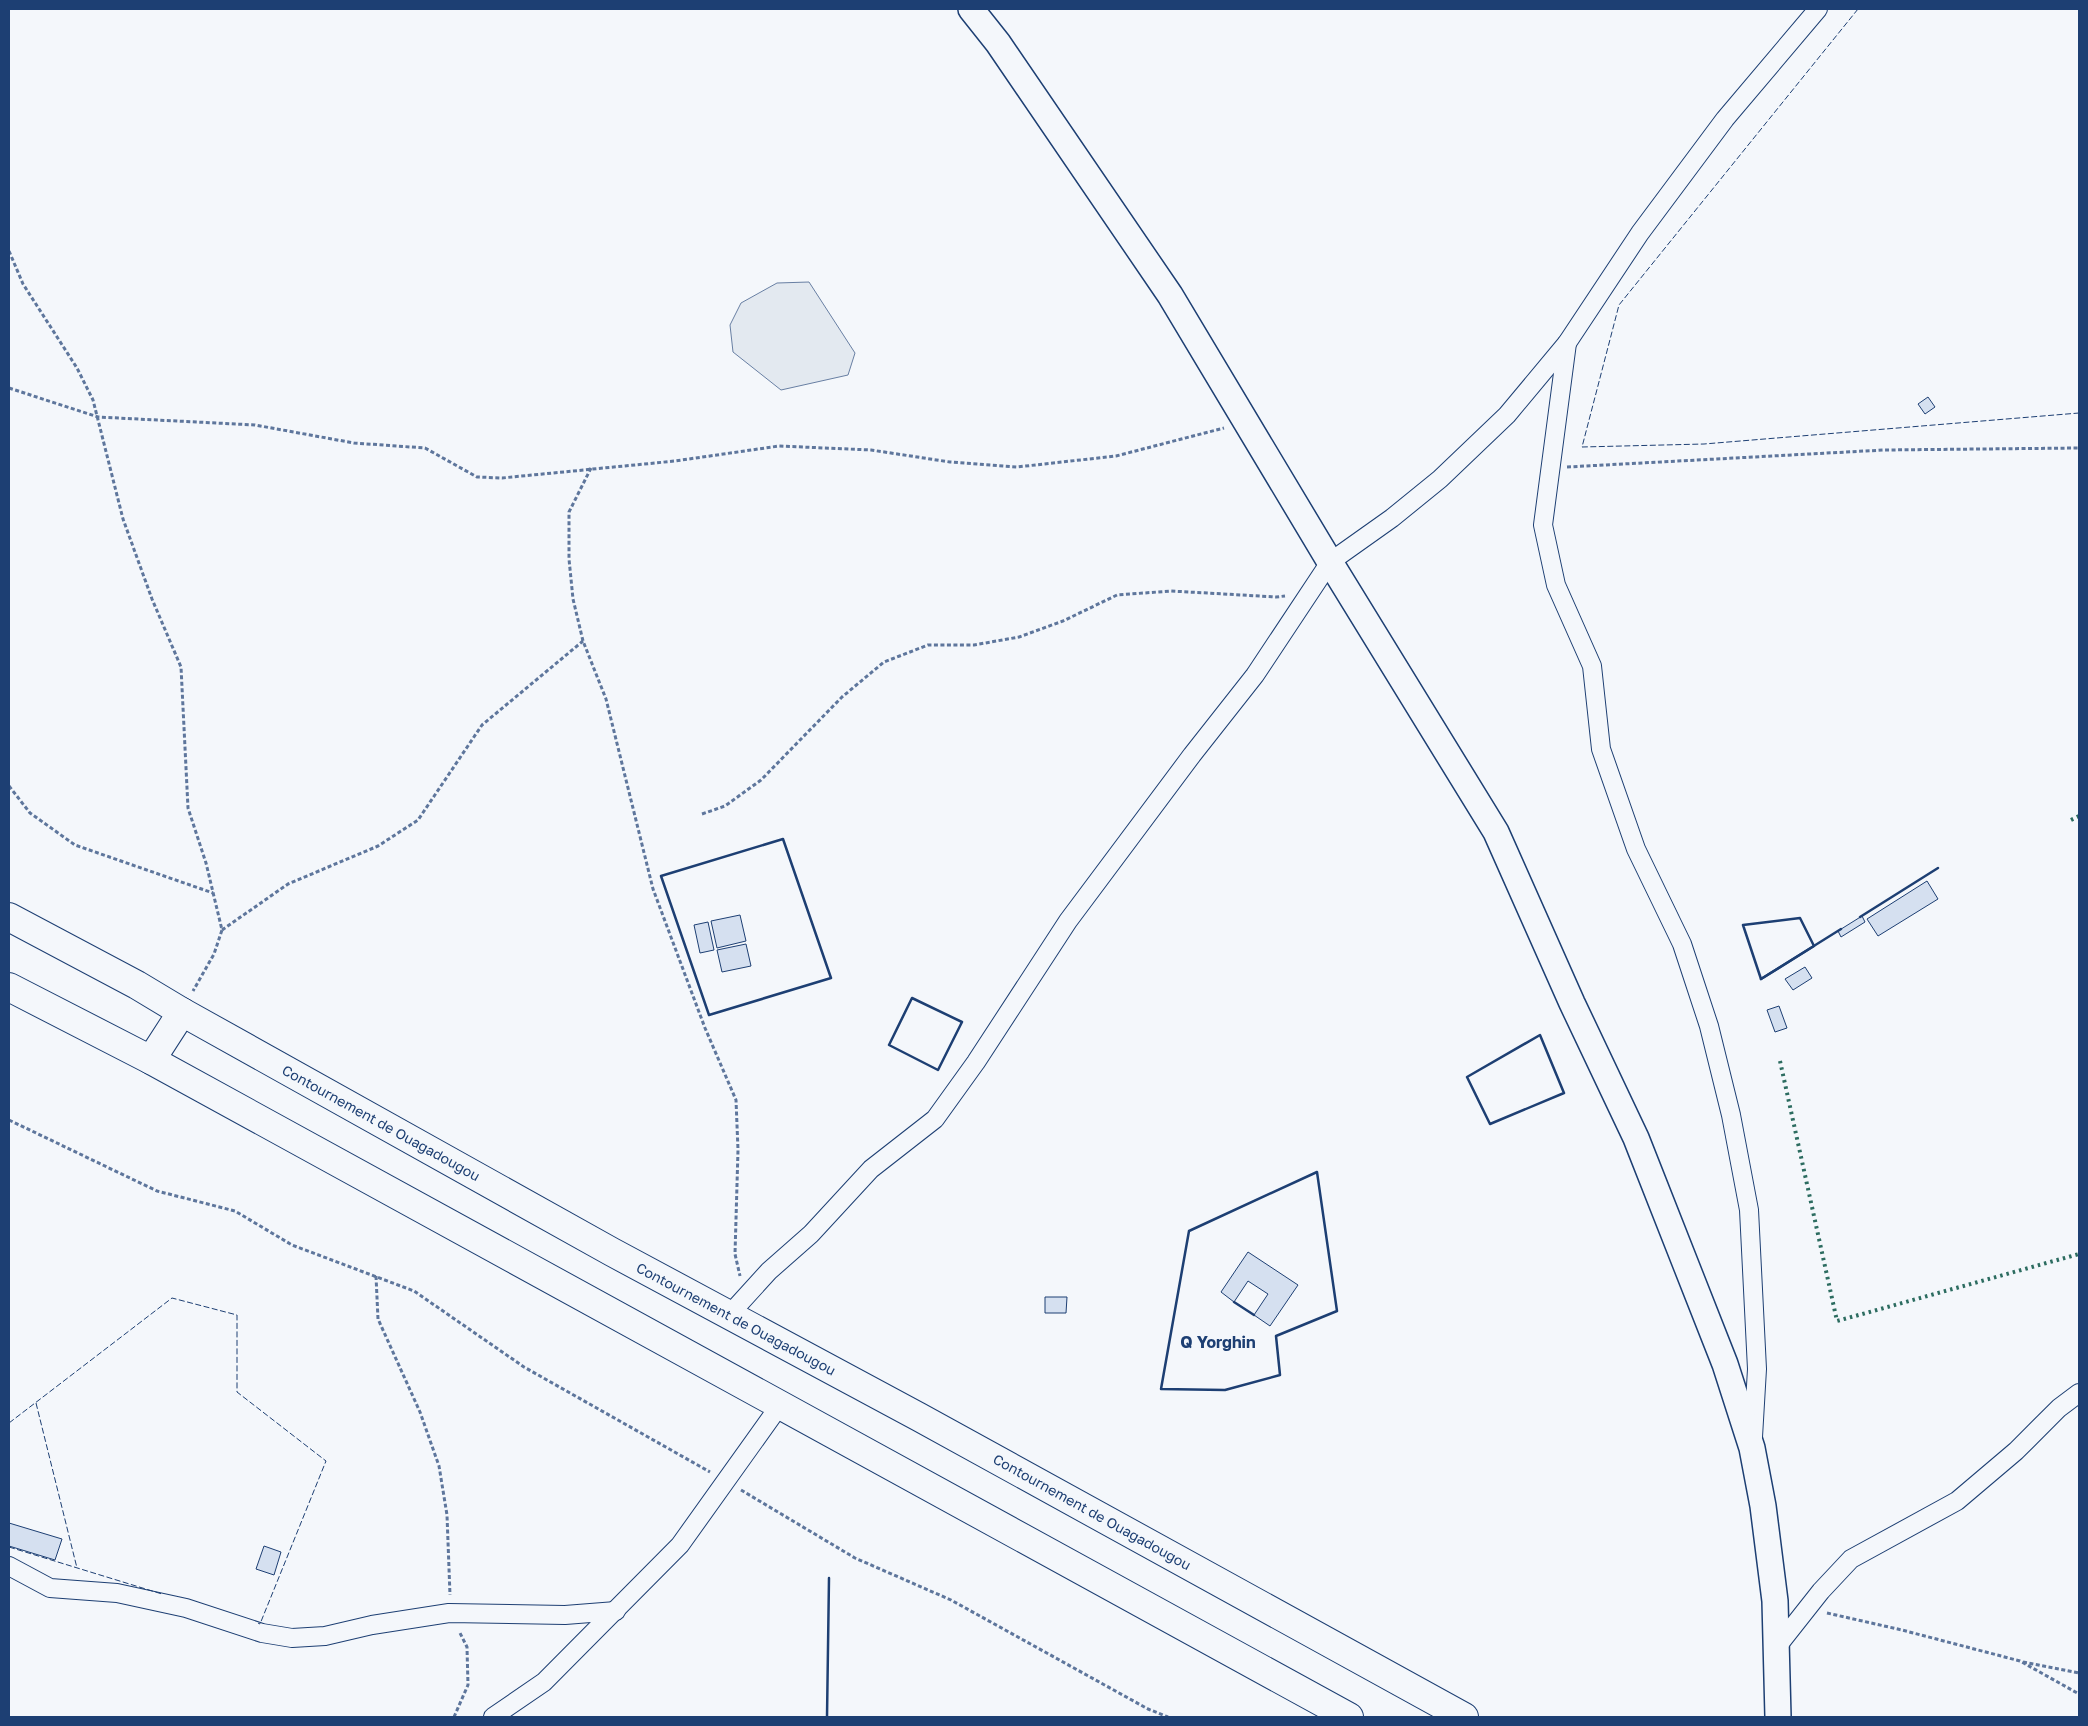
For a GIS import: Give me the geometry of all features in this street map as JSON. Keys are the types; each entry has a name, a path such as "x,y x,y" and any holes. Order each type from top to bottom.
{"highway":[{"name":"Contournement de Ouagadougou","path":"9,917 138,985 182,1012 612,1252 737,1306 919,1417 1464,1717"},
{"path":"9,987 151,1060 1349,1717"},
{"path":"151,1060 182,1012"}],"main road":[{"path":"971,9 998,44 1170,295 1330,562 1496,832 1572,1003 1636,1138 1725,1364 1752,1448 1763,1506 1775,1601 1778,1717"}],"street":[{"path":"737,1306 769,1271 811,1234 871,1169 934,1119 976,1062 1068,921 1192,755 1255,675 1330,562 1392,518 1440,479 1507,415 1567,343 1640,233 1725,119 1818,9"},
{"path":"1567,343 1549,468 1543,525 1556,585 1592,666 1601,749 1636,849 1682,944 1709,1026 1731,1115 1750,1220 1758,1369 1752,1448"},
{"path":"1776,1648 1851,1559 1957,1501 2016,1451 2059,1408 2079,1393"},
{"path":"493,1717 544,1682 680,1545 780,1405"},
{"path":"9,1566 50,1588 117,1594 169,1604 262,1633 292,1638 325,1636 372,1625 450,1613 565,1615 616,1611"}],"path":[{"path":"9,251 23,284 77,368 93,400 123,519 152,599 181,667 188,808 206,863 222,930 214,954 182,1012"},
{"path":"9,263 15,266"},
{"path":"9,388 98,417 255,425 354,443 426,448 477,477 502,478 675,461 779,446 871,450 950,462 1017,467 1116,456 1246,423"},
{"path":"1549,468 1884,450 2079,448"},
{"path":"592,468 569,512 569,559 573,599 583,641 606,699 653,888 705,1028 736,1100 738,1150 735,1254 737,1306"},
{"path":"702,814 725,806 762,780 842,697 884,662 928,645 974,645 1020,637 1063,621 1117,595 1172,591 1276,597 1310,592"},
{"path":"222,930 288,884 378,846 418,820 482,725 583,641"},
{"path":"9,786 30,813 76,845 213,893"},
{"path":"9,1120 157,1191 235,1211 292,1245 414,1290 524,1367 727,1481 855,1558 952,1600 1148,1708 1168,1717"},
{"path":"376,1276 378,1320 420,1412 439,1466 447,1515 450,1613 467,1647 468,1685 454,1717"},
{"path":"1807,1609 1902,1630 2020,1661 2079,1673"},
{"path":"2020,1661 2079,1694"}],"shaded area":[{"path":"809,282 855,353 848,375 781,390 733,352 730,325 741,303 777,283"}],"building":[{"path":"1928,397 1935,407 1925,414 1918,404"},
{"path":"1927,881 1938,899 1878,936 1867,919"},
{"path":"740,915 746,941 717,948 711,921"},
{"path":"1862,916 1865,922 1841,937 1838,931"},
{"path":"708,922 714,950 700,953 694,925"},
{"path":"746,944 751,966 722,972 717,950"},
{"path":"1805,967 1812,978 1793,990 1785,979"},
{"path":"1779,1006 1787,1028 1775,1032 1767,1010"},
{"path":"1248,1252 1298,1285 1270,1326 1254,1315 1268,1294 1248,1281 1234,1302 1221,1292"},
{"path":"1045,1297 1067,1297 1066,1313 1045,1313"},
{"path":"9,1523 62,1539 55,1560 9,1546"},
{"path":"264,1546 281,1552 274,1575 256,1569"}],"hedge":[{"path":"2071,820 2079,816"},
{"path":"1780,1061 1837,1321 2079,1254"}],"fence":[{"path":"1858,9 1619,305 1582,447 1704,444 2079,413"},
{"path":"9,1423 172,1298 237,1315 237,1392 326,1461 260,1624 258,1623"},
{"path":"36,1403 77,1568"},
{"path":"9,1547 162,1594"}],"wall":[{"path":"783,839 831,978 709,1015 661,876 783,839"},
{"path":"1860,917 1938,868"},
{"path":"1800,918 1814,946 1761,979 1743,925 1800,918"},
{"path":"1761,979 1841,929"},
{"path":"912,998 962,1022 938,1070 889,1045 912,998"},
{"path":"1540,1035 1564,1093 1490,1124 1467,1077 1540,1035"},
{"path":"1317,1172 1337,1311 1276,1336 1280,1375 1225,1390 1161,1389 1189,1231 1317,1172"},
{"path":"1234,1302 1254,1315"},
{"path":"827,1717 829,1578"}],"district":[{"name":"Q Yorghin","path":"1218,1342"}]}
